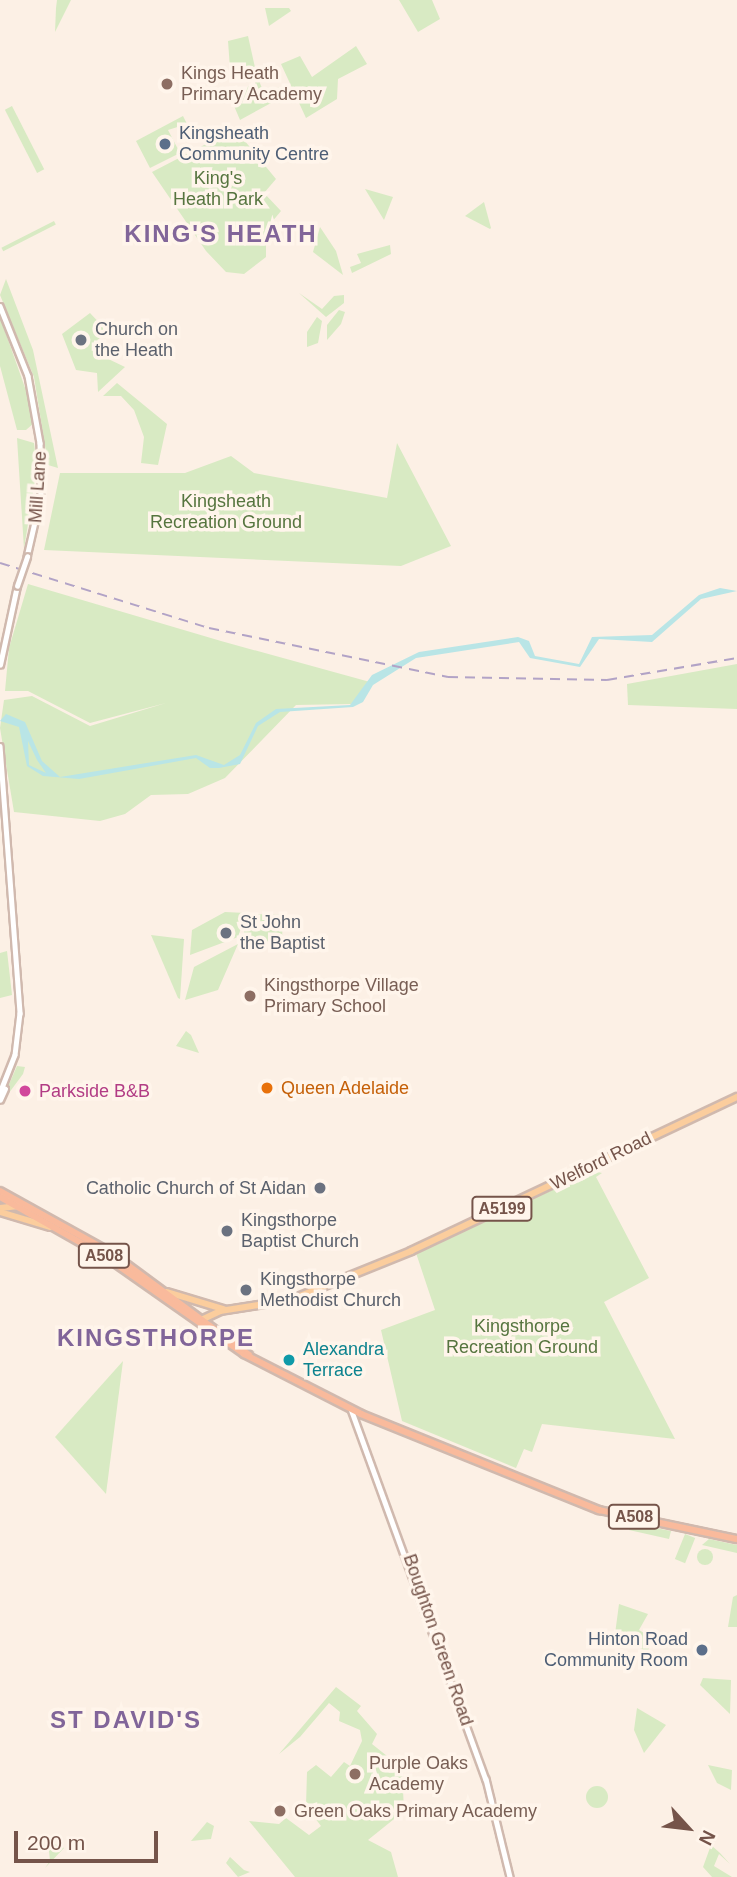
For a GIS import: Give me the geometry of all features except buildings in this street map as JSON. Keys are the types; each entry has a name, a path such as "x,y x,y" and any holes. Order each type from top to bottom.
{"highway":[{"name":"A508","path":"0,1191 165,1292 200,1321"},
{"name":"A508","path":"0,1197 200,1321 249,1355 351,1408 599,1510 737,1539"}],"main road":[{"name":"Welford Road","path":"200,1321 230,1311 290,1300 417,1249 737,1097"},
{"path":"0,1210 29,1207"},
{"path":"0,1210 52,1228"},
{"name":"Welford Road","path":"165,1292 230,1311"}],"street":[{"name":"Mill Lane","path":"0,308 28,376 39,431 41,496 27,557 17,586 0,665"},
{"path":"0,746 20,998 14,1058 0,1100"},
{"path":"0,1093 14,1058"},
{"name":"Boughton Green Road","path":"351,1408 486,1779 509,1877"}],"green space":[{"path":"57,0 71,0 55,32 56,8"},
{"path":"399,0 432,0 440,19 418,32"},
{"path":"265,8 289,8 291,11 269,26"},
{"path":"248,36 256,72 231,82 228,41"},
{"path":"356,46 367,64 338,79 337,99 306,118 281,64 300,56 312,77"},
{"path":"257,75 264,94 280,87 284,96 240,120 229,94 255,84"},
{"path":"12,106 44,169 37,173 5,110"},
{"path":"183,116 187,124 168,130 180,153 150,168 136,141"},
{"name":"King's Heath Park","path":"235,129 276,179 264,193 281,211 266,229 266,257 244,274 226,272 206,251 152,172"},
{"path":"365,189 393,197 384,220"},
{"path":"484,202 491,228 490,229 465,216"},
{"path":"54,221 56,225 3,251 1,248"},
{"path":"320,227 336,251 343,275 313,252"},
{"path":"390,245 391,254 352,273 350,267 361,263 357,254"},
{"path":"6,279 33,350 58,468 48,465 34,377 0,295"},
{"path":"299,293 322,309 334,296 344,295 344,303 326,317"},
{"path":"339,310 345,312 341,324 327,340 327,325"},
{"path":"90,313 107,331 97,341 100,355 125,367 98,392 97,373 76,370 62,334"},
{"path":"0,317 29,399 34,423 26,430 17,430 0,366"},
{"path":"317,317 322,321 318,343 307,347 307,332"},
{"path":"117,383 167,424 158,465 141,463 144,437 134,410 121,396 103,396"},
{"path":"17,438 34,443 37,467 24,549"},
{"name":"Kingsheath Recreation Ground","path":"397,443 451,546 401,566 44,550 60,473 185,473 231,456 254,473 387,498"},
{"path":"28,584 370,682 351,704 296,705 225,778 188,794 151,795 125,814 100,821 14,812 0,728 4,700 32,696 90,726 166,703 90,723 28,691 5,691 9,648"},
{"path":"737,664 737,709 628,705 627,684"},
{"path":"225,912 246,913 238,937 190,955 192,930"},
{"path":"253,914 283,915 282,940 238,944"},
{"path":"151,935 184,939 180,999 178,998"},
{"path":"238,944 218,990 185,1000 194,967"},
{"path":"7,951 12,995 0,998 0,953"},
{"path":"186,1031 191,1035 199,1053 176,1046"},
{"path":"17,1066 25,1067 23,1074 0,1105"},
{"name":"Kingsthorpe Recreation Ground","path":"593,1171 602,1173 596,1177 649,1278 604,1302 675,1439 542,1424 532,1452 524,1449 516,1468 402,1421 381,1330 435,1310 416,1253"},
{"path":"123,1361 106,1494 55,1437"},
{"path":"630,1523 671,1531 669,1539 629,1530"},
{"path":"685,1534 695,1538 685,1563 675,1559"},
{"path":"709,1539 737,1545 737,1553 702,1545"},
{"path":"705,1549 711,1551 711,1563 705,1565 699,1563 697,1557 699,1551"},
{"path":"737,1595 737,1627 728,1627 733,1597"},
{"path":"619,1604 648,1614 639,1630 654,1639 647,1652 615,1634"},
{"path":"703,1678 731,1680 730,1714 700,1685"},
{"path":"336,1687 361,1706 357,1711 377,1734 372,1744 402,1768 404,1811 368,1840 391,1852 398,1877 295,1877 249,1821 279,1824 286,1818 309,1835 321,1826 306,1806 307,1772 316,1765 331,1777 344,1762 350,1766 362,1741 360,1730 339,1721 340,1712 329,1703 300,1737 279,1754"},
{"path":"637,1708 666,1725 644,1753 634,1730"},
{"path":"708,1765 732,1770 731,1790 717,1783"},
{"path":"593,1786 601,1786 608,1793 608,1801 601,1808 593,1808 586,1801 586,1793"},
{"path":"207,1822 214,1826 211,1839 191,1841"},
{"path":"48,1841 64,1848 45,1868 50,1861"},
{"path":"711,1845 730,1864 719,1854 714,1866 732,1877 712,1877 703,1867"},
{"path":"230,1857 250,1872 238,1877 226,1863"}],"water":[{"path":"720,588 737,591 701,599 652,642 599,639 580,667 530,658 519,642 416,658 373,685 363,702 353,707 280,712 258,726 240,764 219,768 210,768 196,758 79,779 43,776 27,766 19,727 0,721 6,714 25,722 42,761 60,777 196,755 224,765 240,755 256,723 276,709 350,705 372,675 419,652 518,637 529,641 535,656 579,664 592,637 652,635 699,595","holes":["28,741 46,773 29,765"]}],"railway":[{"path":"0,563 209,628 448,677 607,680 737,658"}],"place":[{"name":"Kings Heath Primary Academy","path":"167,84"},
{"name":"Kingsheath Community Centre","path":"165,144"},
{"name":"Church on the Heath","path":"81,340"},
{"name":"St John the Baptist","path":"226,933"},
{"name":"Kingsthorpe Village Primary School","path":"250,996"},
{"name":"Queen Adelaide","path":"267,1088"},
{"name":"Parkside B&B","path":"25,1091"},
{"name":"Catholic Church of St Aidan","path":"320,1188"},
{"name":"Kingsthorpe Baptist Church","path":"227,1231"},
{"name":"Kingsthorpe Methodist Church","path":"246,1290"},
{"name":"Alexandra Terrace","path":"289,1360"},
{"name":"Hinton Road Community Room","path":"702,1650"},
{"name":"Purple Oaks Academy","path":"355,1774"},
{"name":"Green Oaks Primary Academy","path":"280,1811"}],"district":[{"name":"KING'S HEATH","path":"221,234"},
{"name":"KINGSTHORPE","path":"156,1338"},
{"name":"ST DAVID'S","path":"126,1720"}]}
